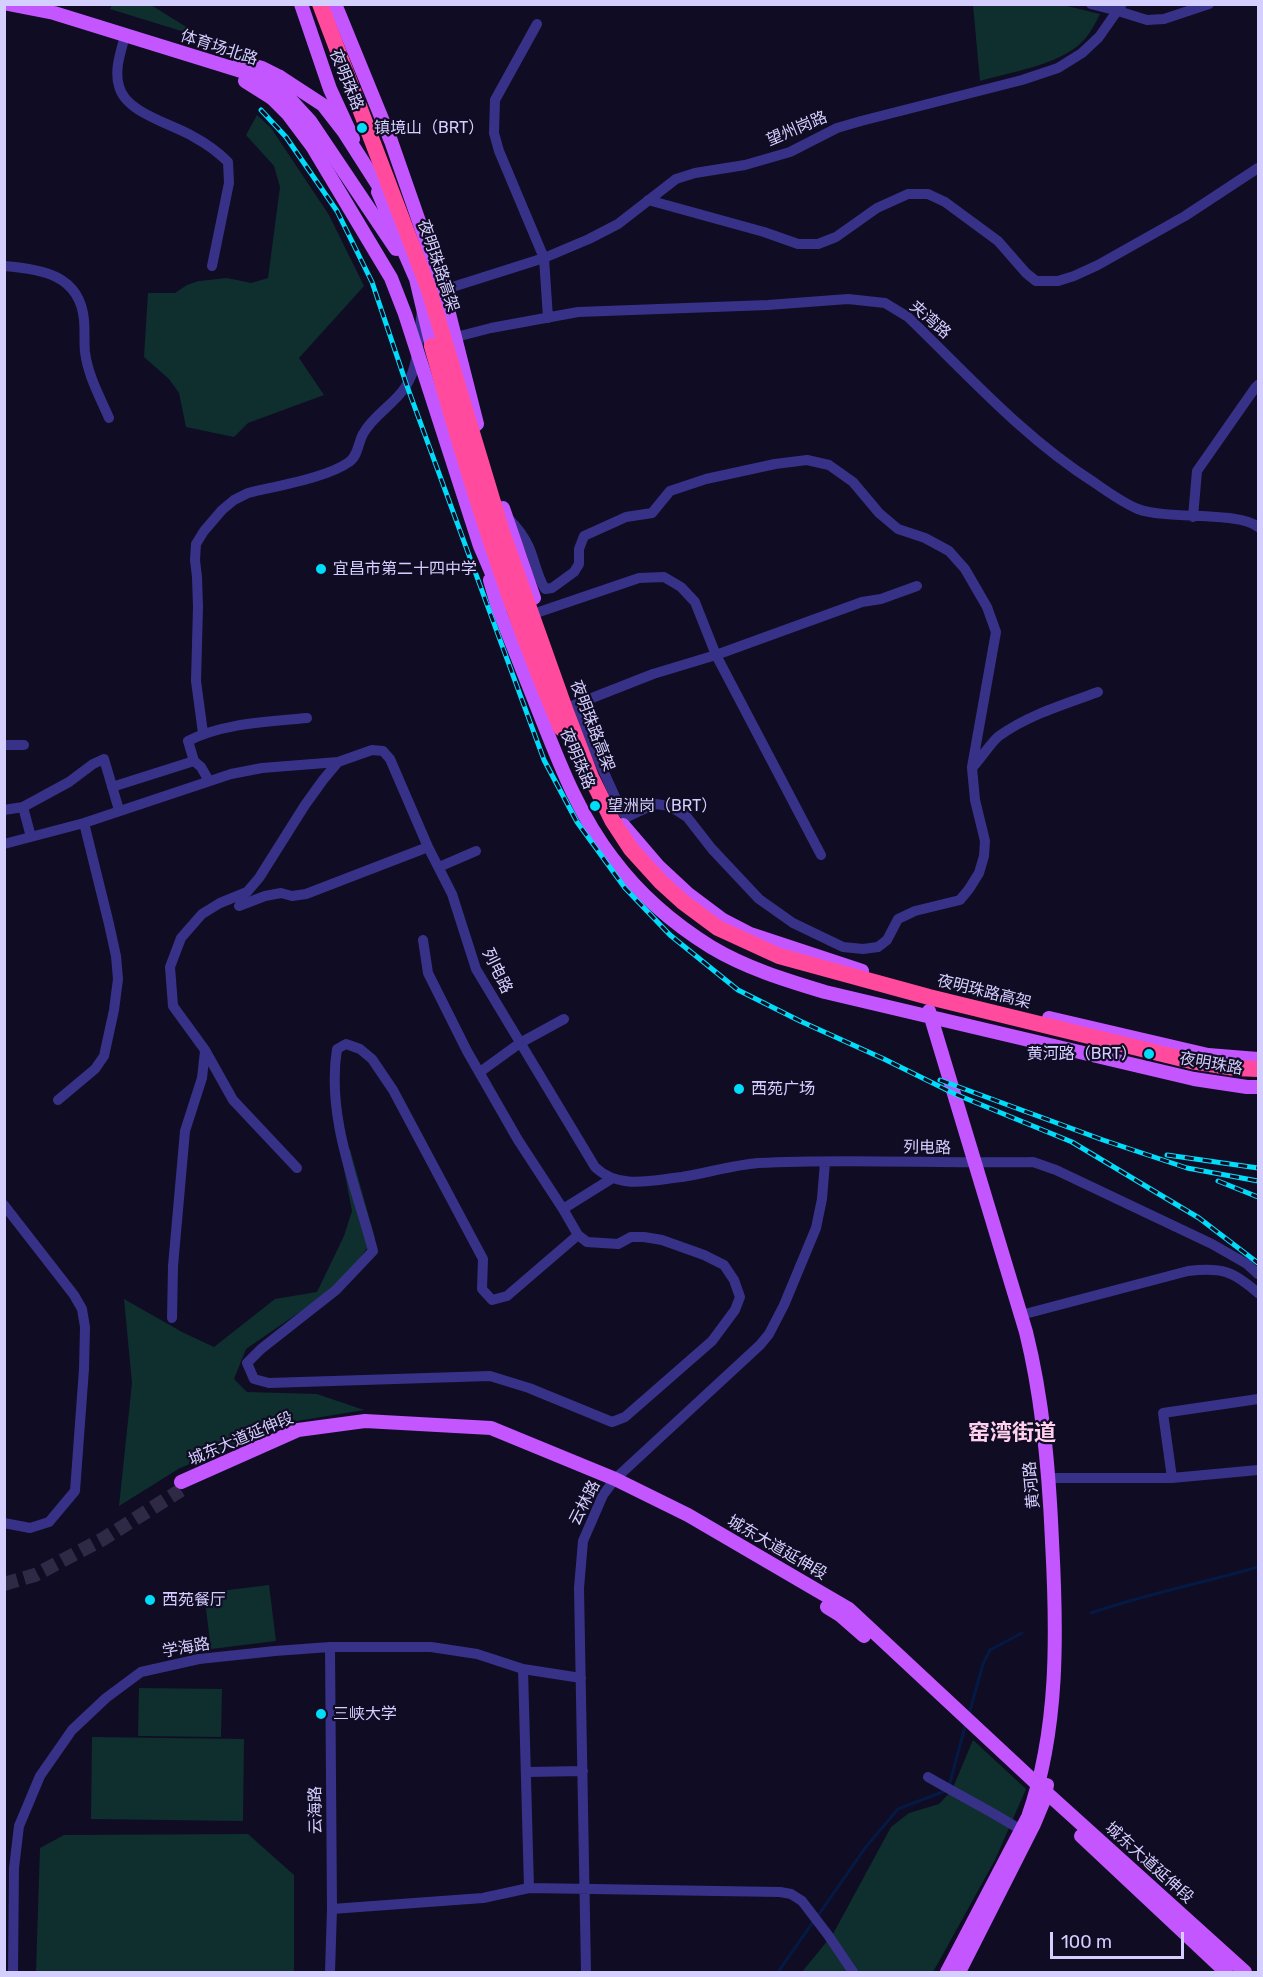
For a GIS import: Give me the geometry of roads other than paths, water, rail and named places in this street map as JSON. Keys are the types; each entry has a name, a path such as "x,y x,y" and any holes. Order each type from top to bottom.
{"highway":[{"name":"夜明珠路高架","path":"320,4 429,290 502,532 565,709 591,777 612,820 631,849 683,902 718,928 779,956 929,997 1191,1061 1258,1069"},
{"name":"夜明珠路高架","path":"432,346 480,509 538,675 590,799 621,851 650,885 673,906 708,933 738,950 809,975 1180,1068 1258,1080"}],"main road":[{"name":"体育场北路","path":"8,4 54,13 125,33 251,74 288,97 310,121 411,268"},
{"name":"体育场北路","path":"54,4 90,16 125,33"},
{"name":"夜明珠路","path":"300,4 330,89 416,279 432,346 447,426 498,608 569,787 613,860 643,894 674,920 711,946 740,962 776,977 825,992 1194,1079 1258,1087"},
{"name":"夜明珠路","path":"335,4 391,141 443,290 478,428 569,707 597,775 625,829 659,867 687,893 723,920 750,934 927,990 1208,1054 1258,1059"},
{"path":"125,33 262,68 323,105 376,178 408,234"},
{"path":"125,33 245,81 272,98 288,114 312,146 391,278 405,314 480,546 538,675"},
{"path":"367,204 379,217 383,213 384,205"},
{"name":"黄河路","path":"927,990 1025,1314 1052,1478 1056,1639 1041,1793 1034,1824 959,1972"},
{"name":"城东大道延伸段","path":"181,1486 298,1437 370,1429 490,1435 614,1481 690,1522 840,1615 1245,1972"},
{"name":"黄河路","path":"946,1972 1041,1793"},
{"name":"城东大道延伸段","path":"1041,1793 1127,1881 1226,1972"}],"street":[{"path":"1091,4 1120,8 1147,20 1164,19 1209,4"},
{"name":"望州岗路","path":"443,290 566,250 618,224 676,179 745,165 789,152 837,128 1022,80 1058,68 1082,53 1099,37 1120,8"},
{"path":"537,24 495,100 494,133 499,152 544,258 548,318"},
{"path":"125,33 118,60 119,87 128,104 194,136 217,151 228,162 229,183 212,266"},
{"path":"648,200 764,232 798,244 818,244 836,237 877,208 908,194 928,194 945,202 998,241 1036,281 1058,281 1082,273 1185,216 1258,168"},
{"path":"4,266 41,270 66,282 79,297 84,318 86,353 94,385 109,418"},
{"name":"夹湾路","path":"456,337 578,312 768,304 848,298 885,303 908,317 1026,433 1071,468 1138,509 1193,517 1240,519 1258,527"},
{"path":"203,734 196,681 198,607 196,544 222,510 234,500 248,493 338,469 352,460 363,434 374,419 407,386 414,369 423,306"},
{"path":"1193,517 1197,471 1258,385"},
{"path":"505,515 522,533 545,589 552,588 574,572 579,564 579,549 584,536 626,517 652,513 670,491 706,479 775,464 807,460 829,465 853,482 879,513 898,529 950,550 965,569 987,607 996,632 972,768 975,800 985,841 979,873 960,900 915,911 898,919 887,940 879,947 863,949 843,947 793,923 759,899 712,849 687,817 670,806 656,804 627,817 621,810 580,719 569,707 653,674 716,655 862,602 880,599 917,586"},
{"path":"539,612 639,578 664,577 681,587 695,602 716,655 821,855"},
{"path":"972,768 984,756 997,737 1026,720 1098,692"},
{"path":"209,781 201,767 194,761 188,741 223,729 307,718"},
{"path":"4,745 24,746"},
{"name":"列电路","path":"4,844 84,823 231,774 262,768 339,762 372,750 383,751 390,759 428,847 452,894 476,969 595,1167 611,1179 642,1182 756,1164 1033,1162 1056,1170 1212,1244 1247,1264 1258,1274"},
{"path":"4,810 23,807 69,782 93,764 104,759 119,810"},
{"path":"112,787 194,761"},
{"path":"297,1168 233,1100 205,1050 173,1006 170,967 182,938 202,914 220,903 247,892 266,868 305,805 339,762"},
{"path":"23,807 31,837"},
{"path":"58,1100 95,1069 104,1056 118,979 116,956 84,823"},
{"path":"239,906 265,896 281,893 292,896 306,894 428,847"},
{"path":"439,867 476,851"},
{"path":"423,940 428,973 467,1050 518,1140 578,1234 587,1242 618,1244 631,1237 644,1237 662,1240 704,1255 724,1266 734,1280 740,1297 735,1310 712,1341 625,1417 612,1422 529,1388 490,1376 269,1383 254,1379 247,1363 261,1349 336,1290 374,1251 349,1170 335,1087 334,1066 337,1049 346,1044 360,1049 372,1059 393,1090 483,1259 482,1289 492,1300 507,1296 578,1234"},
{"path":"480,1072 520,1043 564,1019"},
{"path":"172,1318 173,1266 186,1131 202,1078 205,1050"},
{"name":"云林路","path":"586,1972 579,1588 583,1541 603,1495 614,1481 752,1353 769,1334 784,1305 816,1228 822,1199 825,1162"},
{"path":"563,1209 611,1179"},
{"path":"4,1205 74,1295 82,1309 85,1327 75,1491 48,1522 30,1528 4,1523"},
{"path":"1025,1314 1188,1271 1210,1268 1230,1272 1258,1293"},
{"path":"1172,1478 1163,1413 1258,1400"},
{"path":"1052,1478 1172,1478 1258,1470"},
{"name":"学海路","path":"13,1972 14,1868 19,1826 40,1776 72,1730 106,1698 141,1672 199,1659 330,1647 449,1648 477,1654 523,1669 581,1678"},
{"name":"云海路","path":"330,1647 332,1909 330,1972"},
{"path":"523,1669 529,1888"},
{"path":"527,1772 583,1771"},
{"path":"928,1777 1021,1830"},
{"path":"332,1909 483,1898 529,1888 780,1892 791,1894 802,1901 853,1972"}],"waterway":[{"path":"1091,1613 1258,1567"},
{"path":"969,1714 983,1664 990,1650 1022,1633"},
{"path":"949,1786 966,1723"},
{"path":"817,1917 865,1848 898,1809 945,1791"},
{"path":"778,1972 813,1922"}],"tunnel":[{"path":"4,1584 35,1575 103,1539 181,1490"}],"railway":[{"path":"261,110 286,137 337,211 372,282 407,386 544,760 577,822 625,888 670,935 738,990 955,1094 1072,1142 1199,1218 1258,1263"},
{"path":"940,1080 1103,1140 1187,1168 1258,1181"},
{"path":"1167,1155 1258,1168"},
{"path":"1218,1181 1258,1197"}],"place":[{"name":"镇境山（BRT）","path":"362,128"},
{"name":"宜昌市第二十四中学","path":"321,569"},
{"name":"望洲岗（BRT）","path":"595,806"},
{"name":"黄河路（BRT）","path":"1149,1054"},
{"name":"西苑广场","path":"739,1089"},
{"name":"西苑餐厅","path":"150,1600"},
{"name":"三峡大学","path":"321,1714"}],"district":[{"name":"窑湾街道","path":"1012,1434"}]}
